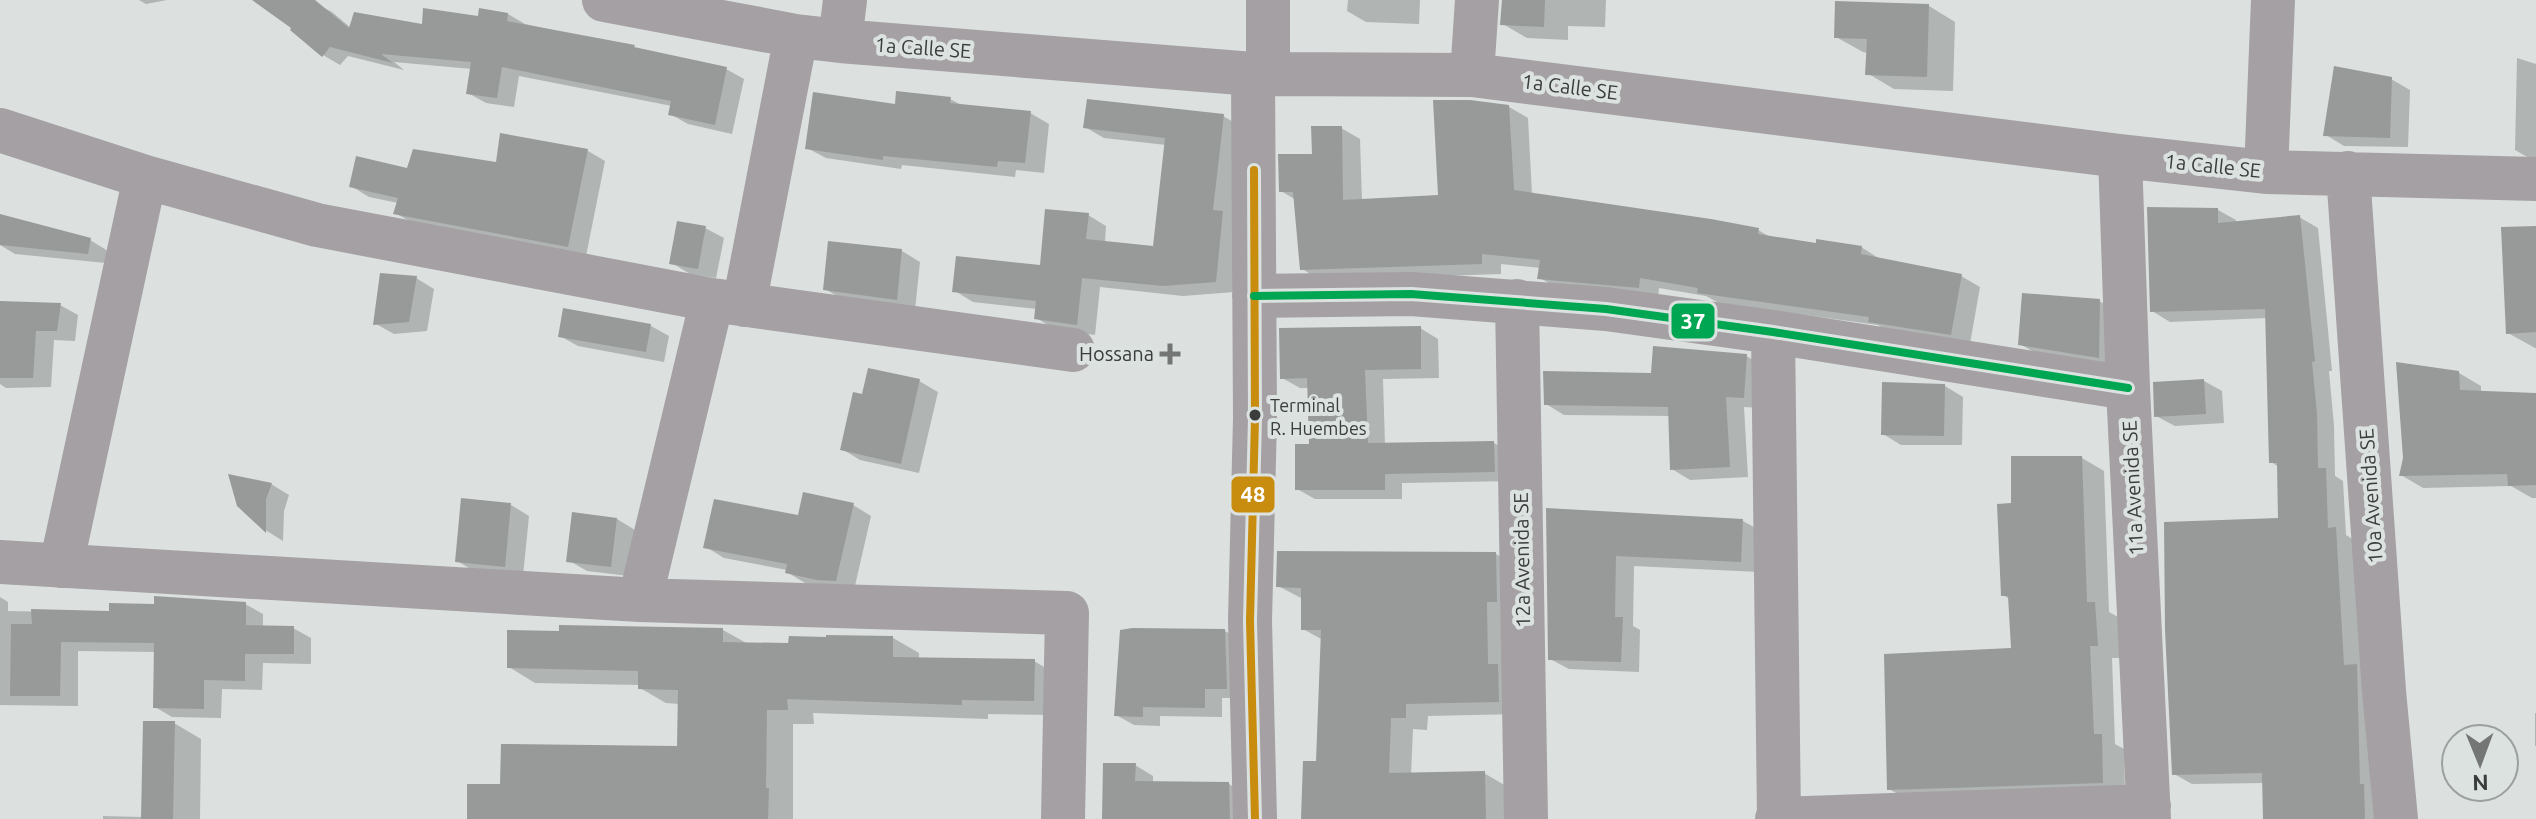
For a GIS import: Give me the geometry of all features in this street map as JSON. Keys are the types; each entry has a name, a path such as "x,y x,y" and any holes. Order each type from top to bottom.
{"street":[{"name":"1a Calle SE","path":"604,0 796,36 842,21 1261,73 1472,75 2266,172 2536,179"},
{"path":"1255,819 1250,621 1255,418 1254,296 1261,73 1268,0"},
{"path":"1472,75 1477,0"},
{"path":"2266,172 2273,0"},
{"path":"640,600 728,303 796,36"},
{"path":"0,130 145,177 317,225 728,303 1073,350"},
{"name":"11a Avenida SE","path":"2120,156 2149,812"},
{"name":"10a Avenida SE","path":"2348,173 2384,691 2396,819"},
{"path":"61,566 145,177"},
{"path":"1254,296 1411,294 1606,309 2128,388"},
{"name":"12a Avenida SE","path":"1517,301 1526,819"},
{"path":"1773,332 1778,819 2149,812"},
{"path":"0,562 640,600 1067,613 1063,819"}],"building":[{"path":"252,0 315,0 349,28 354,12 422,24 423,8 478,16 479,8 508,13 507,21 635,45 727,67 715,125 668,115 671,101 502,67 497,98 466,94 471,62 381,54 393,63 330,47 322,57 291,28"},
{"path":"1502,0 1545,0 1544,27 1500,25"},
{"path":"1835,1 1929,4 1927,77 1865,75 1867,39 1834,38"},
{"path":"2334,66 2392,77 2390,138 2323,136"},
{"path":"896,91 951,97 950,103 1031,111 1025,163 998,161 997,167 883,156 883,160 805,149 813,92 895,104"},
{"path":"1087,99 1224,114 1213,210 1223,211 1216,282 1163,286 1082,278 1077,325 1034,319 1036,301 952,292 956,256 1040,265 1045,209 1089,213 1086,239 1153,246 1165,138 1083,128"},
{"path":"1433,100 1470,100 1509,105 1514,190 1711,219 1759,228 1758,234 1862,246 1861,254 1962,274 1951,335 1868,322 1869,317 1697,293 1698,288 1640,278 1639,288 1537,279 1540,260 1482,254 1482,264 1300,270 1293,192 1279,192 1278,154 1312,154 1311,126 1342,126 1343,200 1438,195"},
{"path":"500,133 588,149 568,247 393,214 398,198 349,187 356,156 407,168 413,149 496,162"},
{"path":"2147,207 2218,208 2218,223 2300,215 2315,361 2312,362 2318,468 2326,468 2328,528 2336,527 2344,665 2357,664 2360,784 2364,784 2365,819 2263,819 2262,773 2172,775 2165,630 2164,522 2278,518 2277,463 2269,463 2265,309 2150,312"},
{"path":"0,214 91,238 88,254 0,245"},
{"path":"677,221 706,226 698,269 669,264"},
{"path":"2536,226 2536,332 2506,334 2501,227"},
{"path":"828,241 902,249 897,300 823,290"},
{"path":"380,273 417,276 409,322 373,325"},
{"path":"2022,293 2100,299 2099,358 2018,345"},
{"path":"0,301 61,303 57,331 36,331 33,378 0,378"},
{"path":"563,308 651,324 646,352 558,337"},
{"path":"1421,326 1421,369 1365,370 1368,443 1494,441 1495,472 1385,474 1385,490 1295,490 1295,444 1309,444 1307,378 1280,379 1279,328"},
{"path":"1653,346 1747,354 1744,398 1726,397 1730,467 1670,470 1668,407 1544,405 1543,371 1651,373"},
{"path":"2396,362 2459,371 2460,390 2536,393 2536,485 2508,486 2507,474 2399,476 2403,458"},
{"path":"868,368 920,379 901,464 840,450 853,392 862,394"},
{"path":"2204,379 2206,414 2154,417 2153,382"},
{"path":"1882,382 1945,384 1944,436 1881,435"},
{"path":"2011,456 2082,456 2087,602 2095,602 2098,646 2090,646 2094,734 2102,734 2103,783 1887,790 1884,654 2011,648 2008,596 2001,596 1997,504 2011,503"},
{"path":"228,474 272,483 266,499 266,533 237,506"},
{"path":"803,492 854,503 836,581 785,573 787,564 703,548 714,499 798,515"},
{"path":"461,498 511,503 505,567 455,562"},
{"path":"1546,508 1743,519 1741,562 1616,556 1615,617 1623,617 1621,662 1548,660"},
{"path":"572,512 617,518 611,567 566,562"},
{"path":"1277,551 1496,552 1497,602 1487,602 1488,664 1498,664 1499,702 1406,704 1406,718 1391,718 1389,773 1485,771 1486,819 1301,819 1303,761 1316,761 1321,630 1301,630 1301,588 1276,587"},
{"path":"154,596 246,602 246,625 294,626 294,654 245,654 245,681 204,680 204,709 153,708 154,643 61,642 60,696 10,696 11,624 32,624 31,609 109,611 109,603 154,604"},
{"path":"559,625 723,628 723,642 788,643 789,636 893,636 893,657 1035,659 1034,701 962,700 962,705 787,699 788,710 767,710 768,819 467,819 467,784 500,784 501,744 677,746 678,690 638,689 638,671 507,668 507,630 559,631"},
{"path":"1225,629 1227,689 1205,689 1205,708 1143,707 1143,717 1114,716 1120,630"},
{"path":"143,721 175,721 173,819 141,819"},
{"path":"1103,763 1136,763 1135,781 1229,782 1230,819 1102,819"}],"transit line":[{"name":"48","path":"1254,170 1255,418 1250,621 1255,819"},
{"name":"37","path":"1254,296 1411,294 1606,309 2128,388"}],"place":[{"name":"Hossana","path":"1170,354"},
{"name":"Terminal R. Huembes","path":"1255,415"}]}
